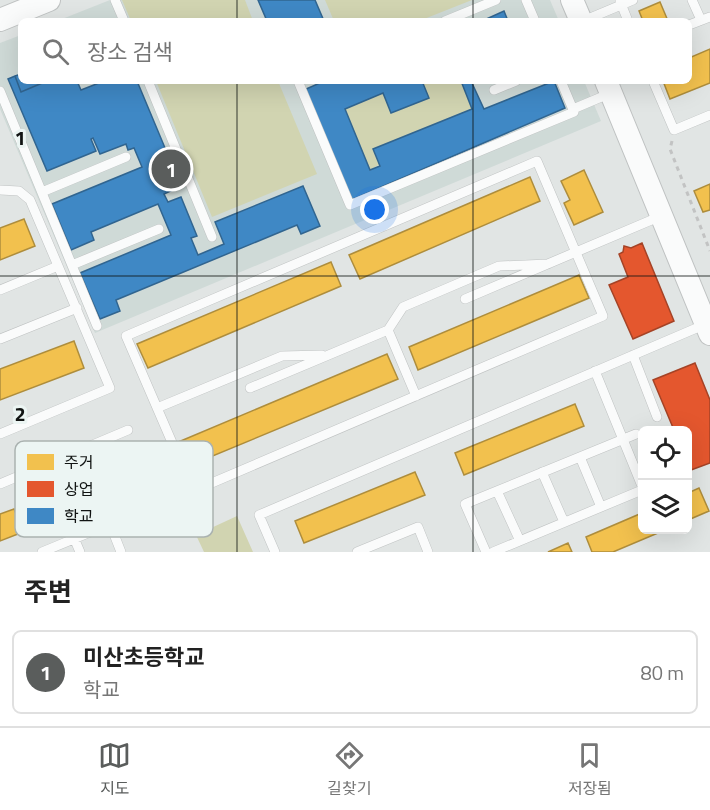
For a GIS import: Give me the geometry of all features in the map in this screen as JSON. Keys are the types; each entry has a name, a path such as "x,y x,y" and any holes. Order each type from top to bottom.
{"street":[{"path":"0,20 49,0"},
{"path":"572,0 581,18"},
{"path":"608,87 708,329"}],"lane":[{"path":"115,0 123,18"},
{"path":"452,18 496,0"},
{"path":"526,0 534,18"},
{"path":"588,18 620,2 633,0"},
{"path":"692,0 706,18 692,24"},
{"path":"620,2 627,18"},
{"path":"149,84 212,237"},
{"path":"299,84 350,205 574,112 573,109 608,87"},
{"path":"494,90 509,84"},
{"path":"562,84 573,109"},
{"path":"654,84 674,130 710,115"},
{"path":"0,91 97,326"},
{"path":"42,192 126,157"},
{"path":"171,441 126,336 537,161 603,316 213,482"},
{"path":"0,190 19,191 26,194 110,388 0,434"},
{"path":"465,299 661,216"},
{"path":"72,265 159,229"},
{"path":"250,388 388,330 403,306 499,266 548,264"},
{"path":"0,290 58,266"},
{"path":"0,339 77,308"},
{"path":"275,552 259,515 633,355 708,329"},
{"path":"388,330 416,396"},
{"path":"157,408 282,356 330,354"},
{"path":"633,355 657,417"},
{"path":"595,372 639,480"},
{"path":"102,441 128,430"},
{"path":"486,552 465,504 636,434"},
{"path":"580,457 602,507"},
{"path":"543,472 564,522"},
{"path":"0,484 15,478"},
{"path":"493,552 638,490"},
{"path":"497,491 520,541"},
{"path":"357,552 369,550 418,527 428,552"},
{"path":"115,537 121,552"},
{"path":"42,552 74,538 80,552"}],"path":[{"path":"674,130 670,149 710,251"}],"shaded area":[{"path":"110,0 550,0 558,18 65,18"},
{"path":"18,36 18,84 585,84 601,121 95,333 0,109 0,43"}],"green space":[{"path":"122,0 245,0 252,18 130,18"},
{"path":"325,0 472,0 427,18 333,18"},
{"path":"157,84 279,84 317,174 212,217"},
{"path":"423,84 462,84 472,109 370,170 345,109 383,93 391,113 429,98"},
{"path":"237,516 253,552 204,552 197,537 213,537 213,527"}],"building: 주거":[{"path":"660,2 667,18 642,18 639,11"},
{"path":"710,49 710,83 670,99 664,84 692,84 692,57"},
{"path":"584,170 603,212 574,225 564,203 570,200 561,181"},
{"path":"530,177 540,201 360,279 349,255"},
{"path":"710,184 710,210 703,212 694,191"},
{"path":"24,219 35,246 0,260 0,228"},
{"path":"331,262 341,286 148,368 137,344"},
{"path":"579,275 589,298 418,370 409,347"},
{"path":"74,341 84,368 0,400 0,369"},
{"path":"387,354 398,379 213,456 213,441 181,441"},
{"path":"575,404 584,426 464,475 455,453"},
{"path":"415,472 425,495 304,543 295,521"},
{"path":"699,488 709,511 692,518 692,491"},
{"path":"14,509 15,512 15,535 0,541 0,514"},
{"path":"638,515 638,534 656,534 613,552 592,552 586,537"},
{"path":"568,543 572,552 548,552"}],"building: 상업":[{"path":"642,243 674,321 633,339 609,285 628,277 619,254 623,252 624,246 631,248"},
{"path":"695,363 710,400 710,463 692,470 692,426 672,426 653,380"}],"building: 학교":[{"path":"258,0 315,0 323,18 266,18"},
{"path":"504,11 507,18 489,18"},
{"path":"15,76 21,92 40,84 78,84 81,90 96,84 138,84 173,167 155,175 158,181 171,176 177,188 164,194 168,202 181,197 197,236 191,238 198,255 224,244 215,222 303,186 320,226 301,234 297,225 116,300 120,311 100,319 80,273 171,235 158,204 91,232 94,240 71,250 52,204 142,167 134,148 128,150 126,144 100,154 93,138 91,139 96,151 47,171 8,79"},
{"path":"18,84 40,84 21,92"},
{"path":"318,84 423,84 429,98 391,113 383,93 345,109 370,170 380,166 373,149 472,109 462,84 472,84 484,109 546,84 555,84 565,108 351,200 304,90"}],"place":[{"name":"미산초등학교","path":"171,169"}]}
